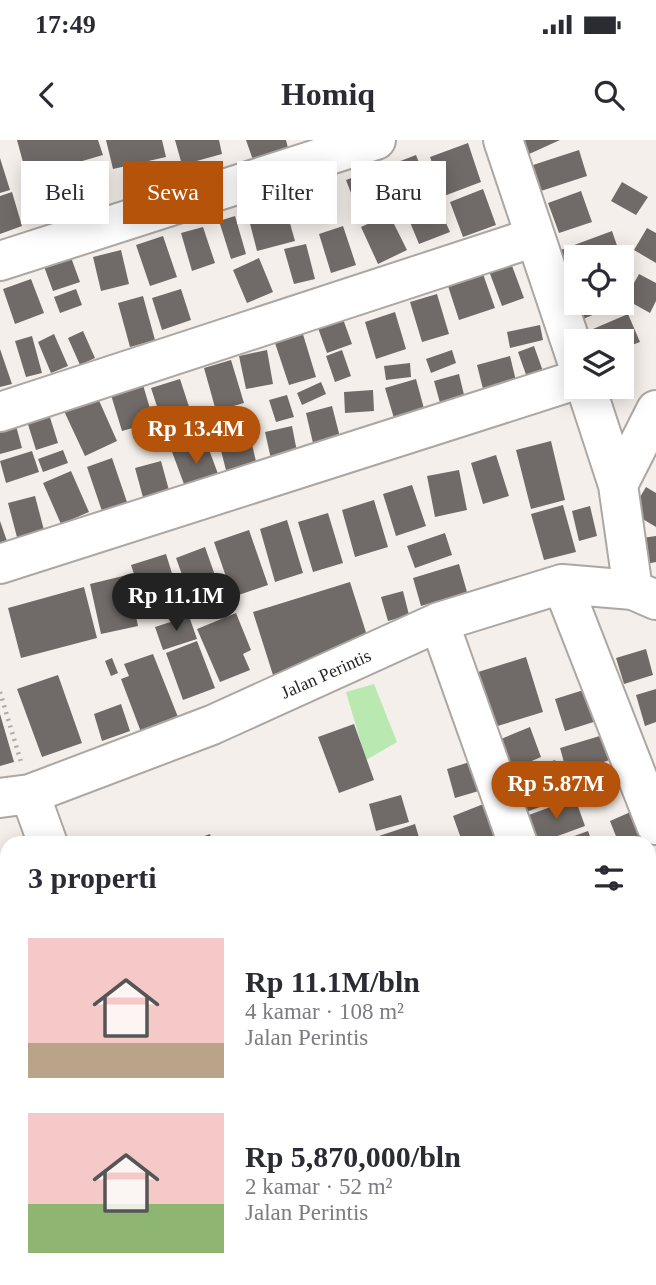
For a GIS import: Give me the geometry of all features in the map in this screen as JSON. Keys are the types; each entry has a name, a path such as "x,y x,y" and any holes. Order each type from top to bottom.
{"street":[{"path":"0,261 376,140"},
{"path":"503,140 566,329"},
{"path":"0,412 535,237"},
{"path":"0,564 564,384"},
{"path":"590,399 618,485 644,595"},
{"path":"618,485 656,410"},
{"path":"562,584 656,825"},
{"name":"Jalan Perintis","path":"15,796 212,725 439,622 562,584 644,595"},
{"path":"439,622 515,836"},
{"path":"15,796 42,836"}],"path":[{"path":"0,692 15,796"}],"green space":[{"path":"374,684 397,742 366,760 346,692"}],"building":[{"path":"17,140 98,140 103,155 82,161 23,161"},
{"path":"106,140 162,140 166,157 148,161 123,161 123,167 113,169"},
{"path":"175,140 219,140 222,154 197,161 181,161"},
{"path":"246,140 286,140 288,148 253,160"},
{"path":"521,140 560,140 527,155"},
{"path":"468,143 481,182 446,195 446,161 431,161 430,157"},
{"path":"579,150 587,176 541,191 533,165"},
{"path":"416,155 418,161 400,161"},
{"path":"0,158 10,190 0,193"},
{"path":"351,178 351,193 346,180"},
{"path":"622,182 648,197 636,215 611,201"},
{"path":"483,189 496,225 463,237 450,202"},
{"path":"581,191 592,222 559,233 548,203"},
{"path":"12,192 22,226 0,234 0,196"},
{"path":"235,216 246,254 231,259 220,224 223,224 223,220"},
{"path":"446,223 450,232 419,244 411,224"},
{"path":"250,224 290,224 295,241 257,251"},
{"path":"367,224 394,224 407,250 378,264 361,227"},
{"path":"343,226 356,265 331,273 319,234"},
{"path":"203,227 215,263 192,271 181,233"},
{"path":"647,228 656,233 656,263 634,250"},
{"path":"612,231 617,245 574,245"},
{"path":"163,236 177,277 150,286 136,245"},
{"path":"306,244 315,279 294,284 284,249"},
{"path":"564,249 564,268 558,251"},
{"path":"121,250 129,284 101,291 93,257"},
{"path":"69,252 80,282 53,291 42,261"},
{"path":"508,255 524,298 502,306 486,263"},
{"path":"259,258 273,292 247,303 233,270"},
{"path":"483,274 495,308 459,320 448,286"},
{"path":"639,274 656,283 656,301 650,313 634,304 634,283"},
{"path":"31,279 44,313 15,324 3,289"},
{"path":"76,289 82,305 60,313 54,297"},
{"path":"181,289 191,320 162,330 152,298"},
{"path":"437,294 449,334 422,342 410,302"},
{"path":"143,296 155,340 130,347 118,303"},
{"path":"395,312 406,349 376,359 365,322"},
{"path":"573,315 593,315 576,322"},
{"path":"628,315 640,342 634,344 634,329 593,329"},
{"path":"343,319 352,344 327,353 318,328"},
{"path":"540,325 543,340 510,348 507,332"},
{"path":"83,331 95,358 80,365 68,338"},
{"path":"302,331 316,377 289,385 274,340"},
{"path":"54,334 68,366 51,373 38,342"},
{"path":"32,336 42,373 26,377 15,341"},
{"path":"534,346 545,377 529,383 518,352"},
{"path":"0,349 12,384 0,387"},
{"path":"267,350 273,384 246,389 239,356"},
{"path":"342,350 351,376 335,382 326,356"},
{"path":"452,350 456,363 431,373 426,359"},
{"path":"510,356 518,389 485,397 477,365"},
{"path":"231,360 244,403 216,411 204,368"},
{"path":"410,363 411,377 386,380 384,366"},
{"path":"459,374 466,403 442,410 434,381"},
{"path":"180,379 193,419 164,428 151,388"},
{"path":"416,379 426,416 396,425 385,388"},
{"path":"321,382 326,394 302,405 297,393"},
{"path":"143,385 154,422 122,431 111,395"},
{"path":"373,390 374,411 345,413 344,392"},
{"path":"287,395 294,417 276,422 269,400"},
{"path":"97,396 117,441 85,456 64,411"},
{"path":"332,406 343,449 316,456 306,413"},
{"path":"48,411 58,443 36,450 26,418"},
{"path":"15,422 22,448 0,454 0,426"},
{"path":"292,426 299,462 273,468 265,432"},
{"path":"248,427 258,470 228,478 217,435"},
{"path":"204,436 221,482 188,495 171,449"},
{"path":"551,441 565,500 531,509 516,450"},
{"path":"63,450 68,463 43,472 38,459"},
{"path":"32,451 39,472 6,483 0,461"},
{"path":"496,455 509,496 483,504 471,463"},
{"path":"112,458 128,505 103,514 87,467"},
{"path":"161,461 170,494 144,501 135,468"},
{"path":"459,470 467,510 435,517 427,476"},
{"path":"71,471 89,512 61,524 43,483"},
{"path":"412,485 426,526 396,536 383,494"},
{"path":"646,487 656,493 656,527 631,512"},
{"path":"35,496 45,534 18,541 8,503"},
{"path":"374,500 388,547 355,557 342,510"},
{"path":"563,505 576,552 544,560 531,514"},
{"path":"590,506 597,536 579,541 572,511"},
{"path":"328,513 343,563 313,572 298,522"},
{"path":"287,520 303,573 275,582 260,529"},
{"path":"0,521 7,541 0,544"},
{"path":"249,530 268,585 233,597 214,542"},
{"path":"445,533 452,555 415,568 407,546"},
{"path":"656,536 656,562 646,564 642,538"},
{"path":"205,547 223,598 194,608 176,558"},
{"path":"166,554 180,599 146,611 131,565"},
{"path":"459,564 467,592 421,606 413,578"},
{"path":"127,575 138,626 101,634 90,584"},
{"path":"350,582 370,645 273,675 253,612"},
{"path":"84,587 97,638 21,658 8,608"},
{"path":"403,591 409,615 388,621 381,597"},
{"path":"236,613 251,650 243,654 250,670 220,682 197,629"},
{"path":"189,616 197,639 163,650 155,627"},
{"path":"197,641 215,688 183,700 166,653"},
{"path":"646,649 653,675 624,684 616,658"},
{"path":"153,654 178,717 141,732 121,679 129,676 124,664"},
{"path":"526,657 543,712 491,728 475,673"},
{"path":"112,658 118,673 111,676 105,661"},
{"path":"58,675 82,743 42,757 17,689"},
{"path":"590,688 600,720 565,731 555,699"},
{"path":"656,689 656,722 645,726 636,695"},
{"path":"121,704 130,731 102,741 94,714"},
{"path":"0,714 14,762 0,766"},
{"path":"354,724 374,780 339,793 318,737"},
{"path":"530,727 541,757 513,769 501,739"},
{"path":"603,735 610,760 567,773 560,748"},
{"path":"555,760 568,797 526,812 513,775"},
{"path":"473,761 482,790 455,798 447,769"},
{"path":"401,795 409,822 376,831 369,804"},
{"path":"575,798 585,826 558,836 533,836 526,816"},
{"path":"486,803 499,836 460,836 453,816"},
{"path":"642,807 654,836 616,836 610,821"},
{"path":"415,824 419,836 379,836"},
{"path":"588,831 590,836 574,836"}]}
